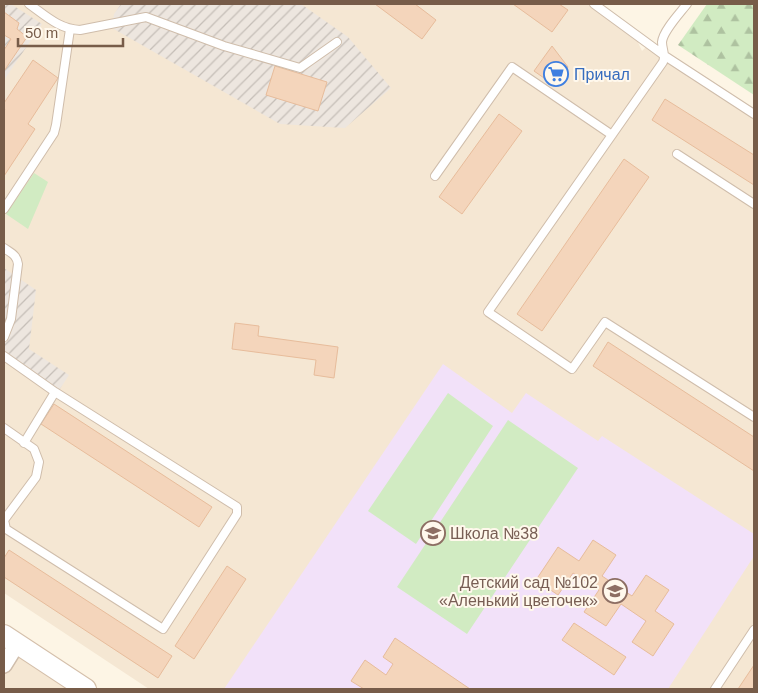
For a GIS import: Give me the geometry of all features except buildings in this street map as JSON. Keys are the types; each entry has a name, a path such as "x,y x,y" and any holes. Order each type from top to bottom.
{"street":[{"path":"4,665 11,639 86,689"}],"lane":[{"path":"29,4 58,24 70,29 80,30 146,17 224,46 300,68 337,42"},
{"path":"594,4 665,56 754,114"},
{"path":"687,4 664,36 662,45 665,56 663,62 488,312 572,369 605,322 754,417"},
{"path":"4,209 54,133 70,29"},
{"path":"435,176 512,67 612,135"},
{"path":"677,154 754,204"},
{"path":"4,248 17,258 18,264 11,319 4,337"},
{"path":"4,356 54,392 237,507 237,514 163,629 6,528 4,520 36,477 39,462 34,450 4,428"},
{"path":"24,443 54,392"},
{"path":"716,689 754,630"}],"shaded area":[{"path":"4,4 589,4 636,38 642,51 650,43 754,109 754,689 149,689 4,593"},
{"path":"4,4 11,4 42,24 4,80"},
{"path":"121,4 301,4 348,37 391,88 345,128 280,124 112,28 114,14"},
{"path":"4,268 36,290 29,349 69,375 58,392 4,354"},
{"path":"443,364 512,413 526,393 598,441 602,436 754,534 754,556 668,689 224,689"},
{"path":"4,635 86,689 4,689"}],"green space":[{"path":"707,4 754,4 754,95 678,45"},
{"path":"34,173 48,182 28,229 6,214"},
{"path":"448,393 493,426 416,544 368,511"},
{"path":"508,420 578,468 467,634 397,587"}],"place":[{"name":"Причал","path":"556,74"},
{"name":"Школа №38","path":"433,533"},
{"name":"Детский сад №102 «Аленький цветочек»","path":"615,591"}]}
